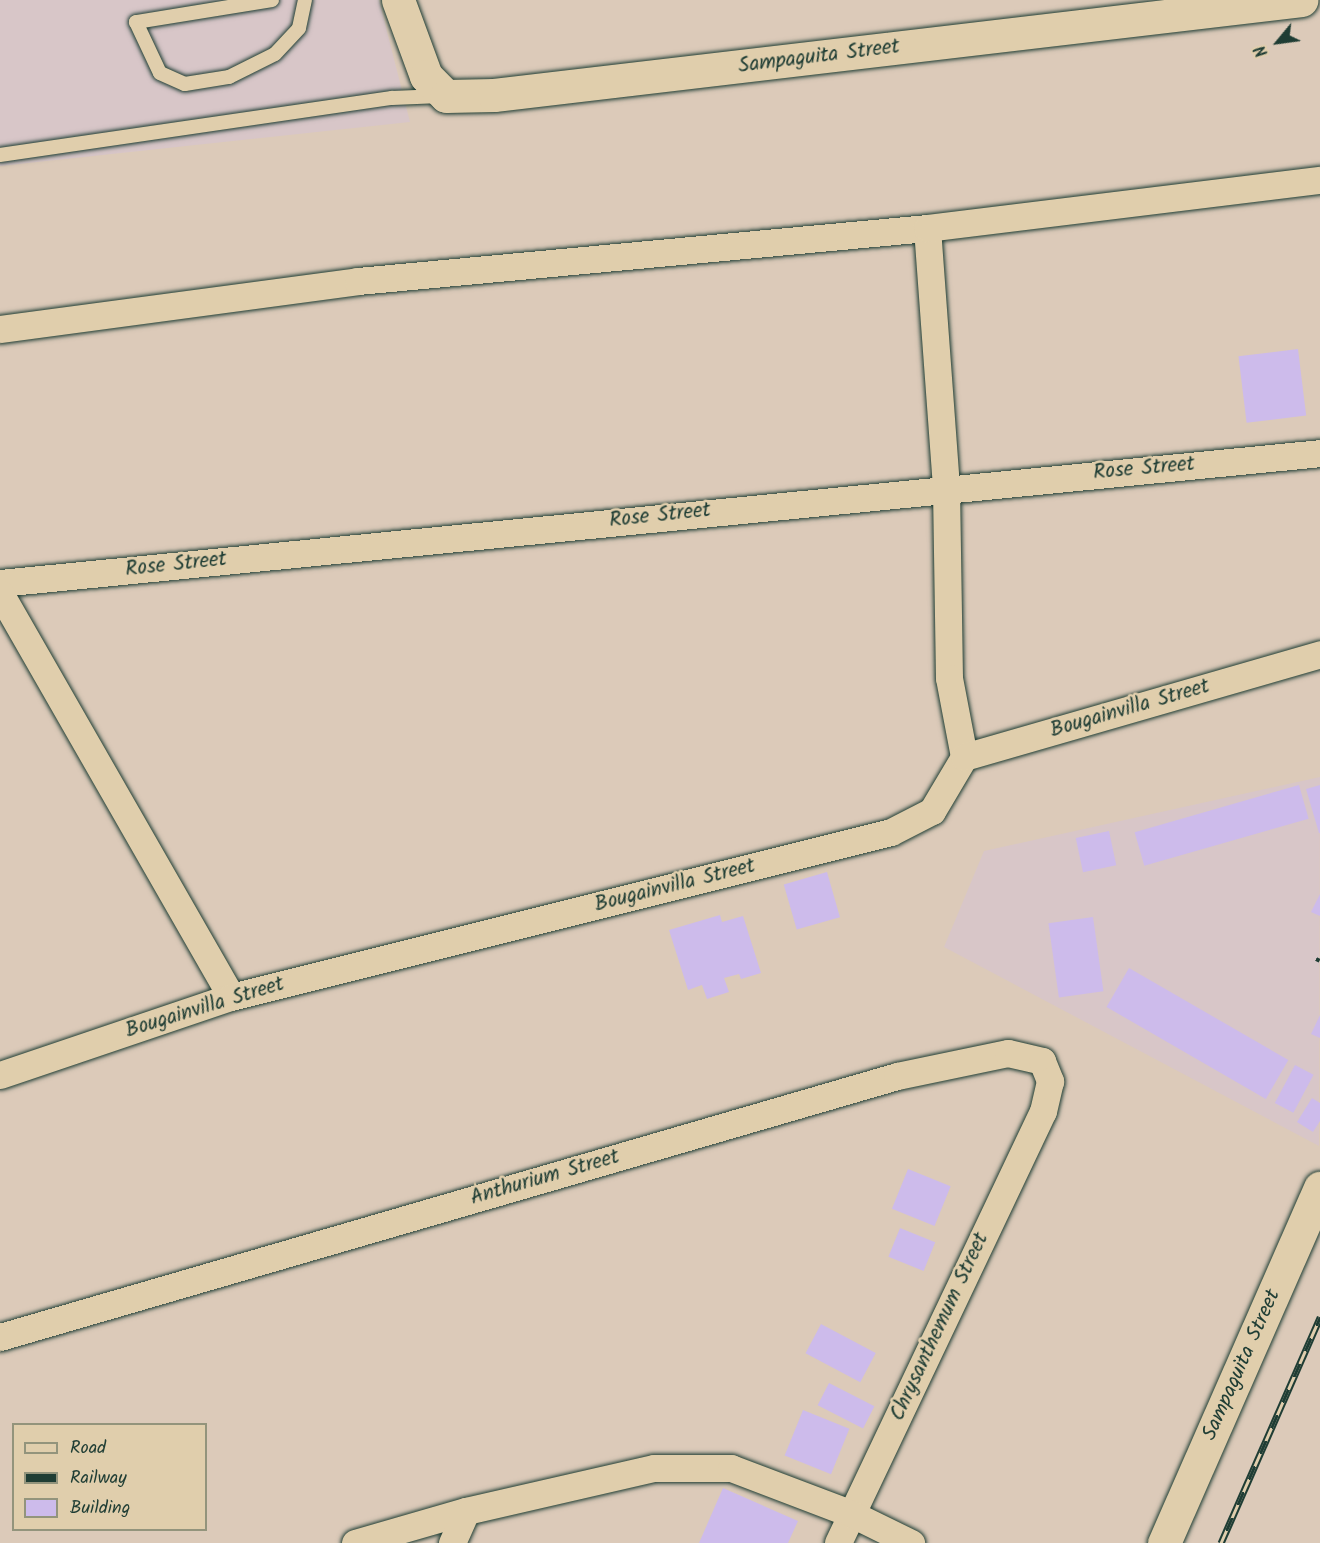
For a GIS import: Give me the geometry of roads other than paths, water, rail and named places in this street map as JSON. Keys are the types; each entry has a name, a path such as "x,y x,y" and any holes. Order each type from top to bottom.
{"street":[{"path":"398,0 426,76 446,96"},
{"name":"Sampaguita Street","path":"446,96 494,96 1301,0"},
{"path":"0,329 358,281 927,228 1320,180"},
{"path":"927,228 946,488 949,678 964,757"},
{"name":"Rose Street","path":"0,583 946,488 1320,453"},
{"path":"0,593 231,997"},
{"name":"Bougainvilla Street","path":"0,1075 231,997 891,832 932,811 964,757 1320,654"},
{"name":"Anthurium Street","path":"0,1337 897,1076 1008,1053 1042,1061 1050,1081 1043,1111"},
{"name":"Chrysanthemum Street","path":"838,1543 1043,1111"},
{"name":"Sampaguita Street","path":"1164,1543 1320,1188"},
{"path":"355,1543 466,1511 654,1468 731,1468 852,1514 911,1543"},
{"path":"452,1543 466,1511"}],"lane":[{"path":"272,0 136,22 160,73 184,84 229,77 275,54 299,28 305,0"},
{"path":"0,155 392,98 446,96"}],"railway":[{"path":"1221,1543 1320,1317"}]}
